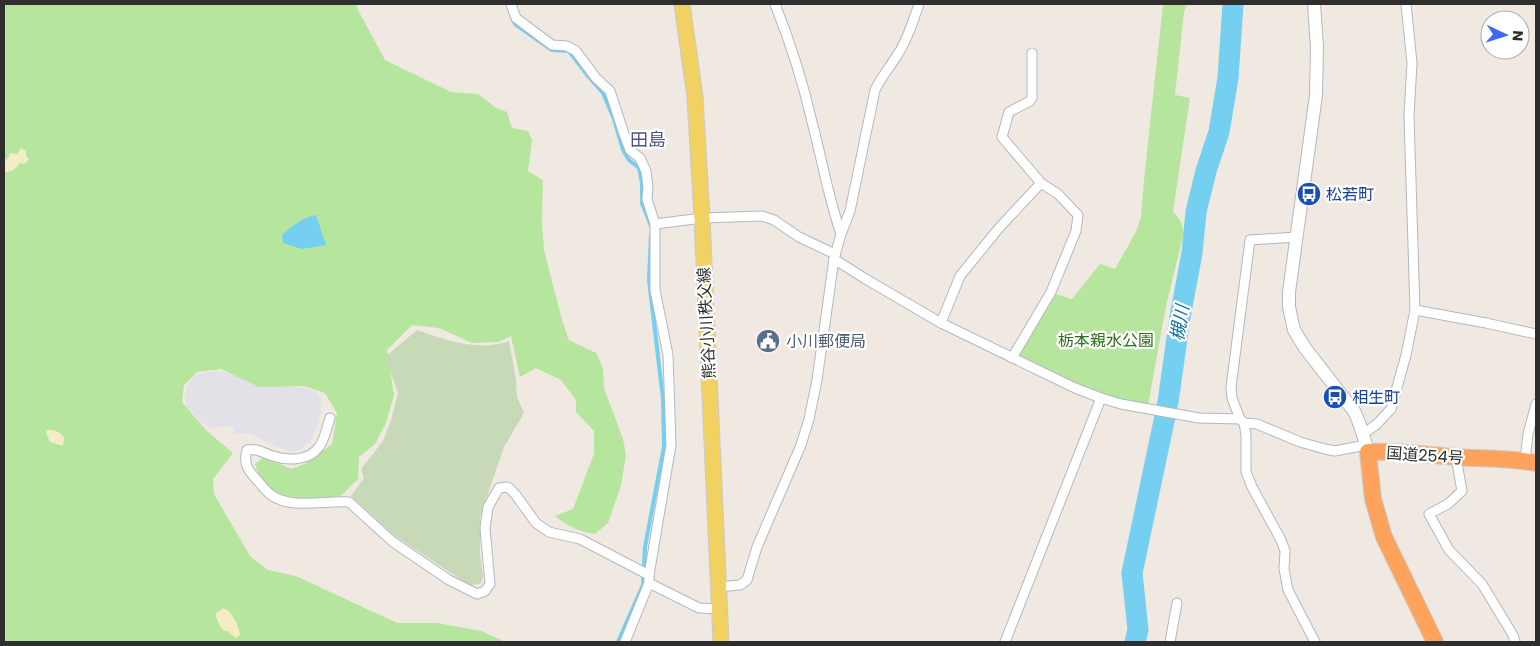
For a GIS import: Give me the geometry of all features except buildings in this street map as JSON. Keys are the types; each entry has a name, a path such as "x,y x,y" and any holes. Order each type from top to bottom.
{"highway":[{"name":"国道254号","path":"1435,642 1384,537 1373,500 1366,443 1393,451 1531,462"}],"main road":[{"name":"熊谷小川秩父線","path":"682,4 695,97 721,642"}],"street":[{"path":"511,4 516,18 552,45 567,46 576,51 596,78 610,91 630,150 640,158 646,171 647,199 656,224 655,290 668,355 671,445 649,579 625,642"},
{"path":"775,4 800,79 833,210 841,234"},
{"path":"718,587 740,585 746,580 757,547 801,445 817,380 835,256 850,211 875,90 881,77 898,54 911,27 919,4"},
{"path":"1314,4 1317,47 1316,95 1289,292 1290,313 1294,330 1305,348 1354,411 1366,443"},
{"path":"656,224 702,218 762,216 774,220 799,237 835,256 864,278 940,323 1066,384 1102,398 1133,406 1199,418 1257,424 1300,442 1335,451 1366,443 1376,425 1391,410 1406,355 1415,310 1409,116 1412,63 1406,4"},
{"path":"1012,358 1051,292 1076,230 1078,215 1058,194 1041,183 1002,137 1009,112 1030,101 1032,98 1032,54"},
{"path":"940,323 960,276 974,256 1041,183"},
{"path":"1297,237 1250,240 1230,387 1232,398 1246,435 1246,472 1252,487 1281,540 1285,551 1284,569 1288,590 1315,642"},
{"path":"1415,310 1536,334"},
{"path":"1005,642 1102,398"},
{"path":"1531,462 1528,434 1536,404"},
{"path":"330,418 320,447 310,455 293,460 274,457 255,449 247,450 244,459 249,472 272,496 287,502 316,504 349,502 393,542 449,580 477,594 485,591 490,584 485,528 488,507 499,488 508,487 536,523 549,532 580,539 699,608 719,609"},
{"path":"1456,457 1462,492 1448,504 1429,514 1449,550 1482,584 1513,635 1515,642"},
{"path":"1170,642 1177,603"}],"shaded area":[{"path":"216,371 237,374 275,385 304,388 317,392 322,402 321,411 319,422 311,441 298,451 290,451 274,446 249,433 235,434 232,426 211,428 200,421 187,406 185,397 188,384 197,374"}],"green space":[{"path":"4,4 356,4 385,60 451,92 478,94 496,108 507,112 512,128 528,131 532,140 528,171 543,180 542,222 544,250 562,320 569,340 596,353 603,368 604,388 623,439 626,455 621,486 608,523 595,534 574,528 555,516 573,509 594,454 594,431 576,412 576,400 561,380 536,368 520,377 511,336 498,342 472,343 439,328 412,325 387,350 394,395 386,423 375,444 359,457 358,479 342,495 325,499 292,499 274,493 259,476 255,464 264,457 291,469 305,464 332,444 337,413 325,393 304,386 259,387 221,369 197,372 184,385 182,402 207,431 233,453 213,479 214,494 250,556 268,570 296,576 397,623 437,623 481,631 506,642 4,642"},
{"name":"栃本親水公園","path":"1163,4 1187,4 1184,12 1175,95 1190,98 1173,211 1181,222 1183,236 1166,306 1148,405 1112,398 1085,388 1020,355 1020,349 1055,294 1072,299 1100,264 1115,269 1136,232 1141,217"},
{"path":"417,330 451,341 474,345 497,344 509,341 516,379 517,397 524,413 504,447 480,517 480,554 483,577 480,584 469,585 395,536 351,496 364,478 361,469 383,441 398,393 385,357"}],"sand":[{"path":"21,148 26,151 26,156 29,159 25,164 20,163 13,170 4,172 4,160 8,159 10,153 17,154"},
{"path":"47,430 61,434 64,438 63,446 50,442 46,433"},
{"path":"223,608 232,615 237,623 240,635 236,638 223,630 216,617 216,613"}],"water":[{"path":"316,215 326,245 302,249 283,243 282,235 302,220"}],"waterway":[{"name":"槻川","path":"1135,642 1138,630 1132,573 1168,402 1180,317 1192,253 1196,212 1206,171 1219,132 1228,78 1233,4"},
{"path":"512,18 515,24 552,50 569,51 603,93 614,119 623,150 629,160 639,168 642,184 642,203 651,226"},
{"path":"618,642 643,585 645,547 664,446 663,399 649,280 651,235"}],"place":[{"name":"松若町","path":"1309,194"},
{"name":"小川郵便局","path":"768,341"},
{"name":"相生町","path":"1335,397"}],"district":[{"name":"田島","path":"648,140"}]}
